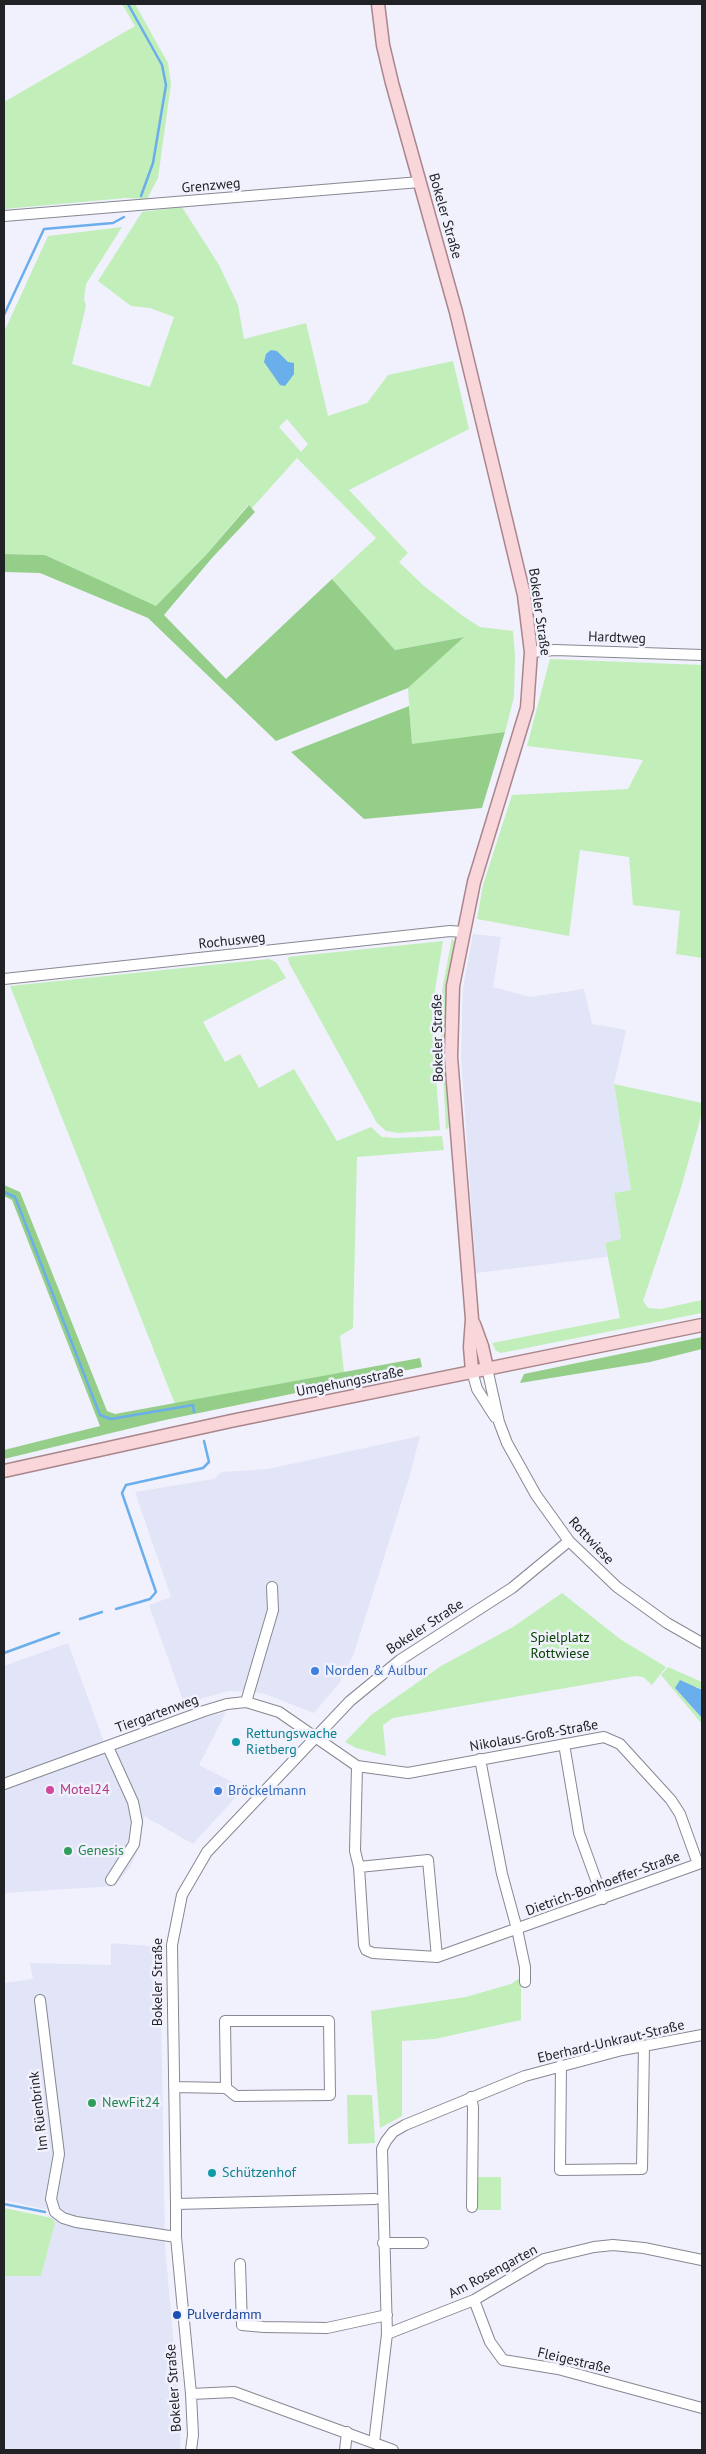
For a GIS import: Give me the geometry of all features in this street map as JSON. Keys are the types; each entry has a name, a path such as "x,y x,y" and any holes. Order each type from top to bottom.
{"main road":[{"name":"Bokeler Straße","path":"378,4 383,45 456,312 524,595 532,652 531,682 521,734 474,882 452,986 451,1057 472,1320 470,1347 472,1370"},
{"name":"Bokeler Straße","path":"472,1320 482,1346 487,1368"},
{"name":"Umgehungsstraße","path":"4,1471 231,1421 456,1376 472,1370 702,1325"}],"street":[{"name":"Grenzweg","path":"4,216 420,182"},
{"name":"Hardtweg","path":"532,652 555,650 702,655"},
{"name":"Rochusweg","path":"4,979 450,931 462,932"},
{"name":"Rottwiese","path":"487,1368 499,1422"},
{"name":"Rottwiese","path":"472,1370 477,1389 499,1422 518,1463 536,1495 569,1541 617,1587 667,1623 702,1643"},
{"name":"Bokeler Straße","path":"192,2450 191,2394 176,2237 172,1945 182,1895 207,1852 350,1701 400,1660 512,1588 569,1541"},
{"path":"246,1702 273,1610 272,1587"},
{"name":"Tiergartenweg","path":"4,1784 204,1711 246,1702 279,1712 316,1737"},
{"name":"Nikolaus-Groß-Straße","path":"316,1737 357,1766 408,1773 604,1737 620,1744 670,1800 680,1814 698,1864"},
{"path":"564,1744 579,1834 603,1899"},
{"path":"108,1747 133,1802 137,1822 134,1844 111,1880"},
{"name":"Dietrich-Bonhoeffer-Straße","path":"480,1759 502,1874 525,1967 525,1982"},
{"path":"357,1766 355,1851 359,1867 363,1935 366,1950 437,1957 517,1929"},
{"path":"359,1867 428,1860 437,1957"},
{"name":"Dietrich-Bonhoeffer-Straße","path":"517,1929 698,1864"},
{"name":"Im Rüenbrink","path":"40,2000 59,2154 51,2199 55,2212 62,2218 76,2222 176,2237"},
{"path":"174,2087 226,2088 236,2096 330,2095 329,2021 226,2021 226,2088"},
{"name":"Eberhard-Unkraut-Straße","path":"374,2443 388,2334 383,2243 382,2150 393,2132 470,2097 525,2076 644,2046 702,2035"},
{"path":"561,2066 560,2170 642,2169 644,2046"},
{"path":"470,2097 473,2108 472,2208"},
{"path":"176,2204 375,2199"},
{"path":"383,2243 423,2243"},
{"name":"Am Rosengarten","path":"388,2334 474,2300 544,2259 594,2247 614,2245 644,2248 702,2260"},
{"path":"240,2264 242,2324 264,2327 327,2328 387,2315"},
{"name":"Fleigestraße","path":"474,2300 490,2342 503,2360 558,2369 702,2408"},
{"path":"191,2394 234,2392 393,2450"},
{"path":"346,2450 347,2432"}],"shaded area":[{"path":"473,934 501,937 493,987 530,997 584,989 592,1024 626,1030 614,1084 631,1190 614,1193 621,1240 605,1243 607,1257 476,1273 461,1057 463,988"},
{"path":"420,1436 409,1478 354,1653 340,1682 314,1713 262,1693 229,1691 184,1703 149,1605 171,1597 135,1492 214,1479 221,1472 268,1469"},
{"path":"68,1643 108,1753 206,1717 226,1712 199,1765 244,1788 193,1844 144,1816 140,1846 130,1867 115,1886 4,1893 4,1666"},
{"path":"111,1943 160,1947 165,2246 181,2425 180,2450 4,2450 4,2276 41,2276 55,2223 48,2210 4,2200 4,1983 33,1979 30,1963 111,1965"}],"green space":[{"path":"122,4 135,4 168,63 171,84 158,178 147,199 126,198 4,209 4,102 135,26"},
{"path":"182,207 219,265 238,305 244,339 306,323 328,416 367,403 388,375 453,361 469,429 349,490 408,553 399,562 424,586 480,627 513,631 515,656 514,697 505,732 412,745 408,688 463,637 395,650 332,579 376,538 297,458 252,508 248,505 206,555 156,607 45,555 4,554 4,332 48,236 122,227 86,284 84,299 86,306 72,364 150,387 174,317 150,308 131,306 98,281 142,212","holes":["287,419 308,444 301,452 279,427"]},
{"path":"249,505 255,512 212,558 164,615 226,679 332,579 395,650 464,637 408,688 276,741 148,618 40,573 4,572 4,554 45,555 156,606 206,555"},
{"path":"550,659 702,665 702,958 676,954 680,911 633,905 629,857 580,850 569,936 477,919 483,885 512,795 628,789 643,760 527,746"},
{"path":"409,706 412,744 505,732 482,808 364,819 291,752"},
{"path":"452,938 455,943 447,985 445,1015 451,1124 446,1130 440,1018 443,985"},
{"path":"443,941 435,990 432,1025 440,1130 399,1133 386,1131 377,1123 289,963 288,957"},
{"path":"269,959 276,962 286,978 203,1022 225,1062 240,1054 259,1088 294,1069 337,1141 371,1127 382,1137 442,1136 444,1150 357,1157 353,1328 340,1336 344,1372 175,1404 10,986"},
{"path":"614,1084 702,1103 702,1113 681,1188 643,1301 648,1308 661,1309 702,1300 702,1313 501,1353 496,1351 492,1343 620,1318 605,1243 621,1239 614,1193 631,1190"},
{"path":"4,1185 20,1192 107,1411 115,1414 420,1358 422,1367 165,1420 4,1459 4,1450 100,1426 12,1200 4,1196"},
{"path":"702,1337 702,1349 650,1362 520,1383 524,1374"},
{"name":"Spielplatz Rottwiese","path":"562,1593 620,1639 666,1667 652,1685 643,1677 635,1676 393,1718 383,1725 386,1756 356,1748 345,1742 371,1715 441,1666 513,1627"},
{"path":"668,1667 702,1682 702,1690 697,1687 675,1688 702,1718 702,1724 661,1675"},
{"path":"521,1977 521,2020 435,2039 402,2041 402,2116 380,2128 371,2011 466,1997 511,1984"},
{"path":"347,2095 372,2095 375,2143 348,2144"},
{"path":"473,2177 501,2177 501,2210 473,2210"},
{"path":"4,2208 52,2218 55,2223 41,2276 4,2276"}],"water":[{"path":"271,350 277,351 288,362 294,363 294,374 285,386 280,385 264,362 266,354"},
{"path":"680,1680 702,1690 702,1718 675,1688"}],"waterway":[{"path":"128,4 162,65 166,85 153,163 141,196"},
{"path":"4,315 44,229 113,223 124,217"},
{"path":"4,1192 15,1197 100,1415 111,1419 193,1405 194,1412"},
{"path":"116,1609 150,1599 156,1592 122,1493 126,1485 203,1468 209,1462 204,1441"},
{"path":"80,1619 102,1612"},
{"path":"4,1653 59,1633"},
{"path":"4,2204 45,2212"}],"place":[{"name":"Norden & Aulbur","path":"315,1671"},
{"name":"Rettungswache Rietberg","path":"236,1742"},
{"name":"Motel24","path":"50,1790"},
{"name":"Bröckelmann","path":"218,1791"},
{"name":"Genesis","path":"68,1851"},
{"name":"NewFit24","path":"92,2103"},
{"name":"Schützenhof","path":"212,2173"},
{"name":"Pulverdamm","path":"177,2315"}]}
